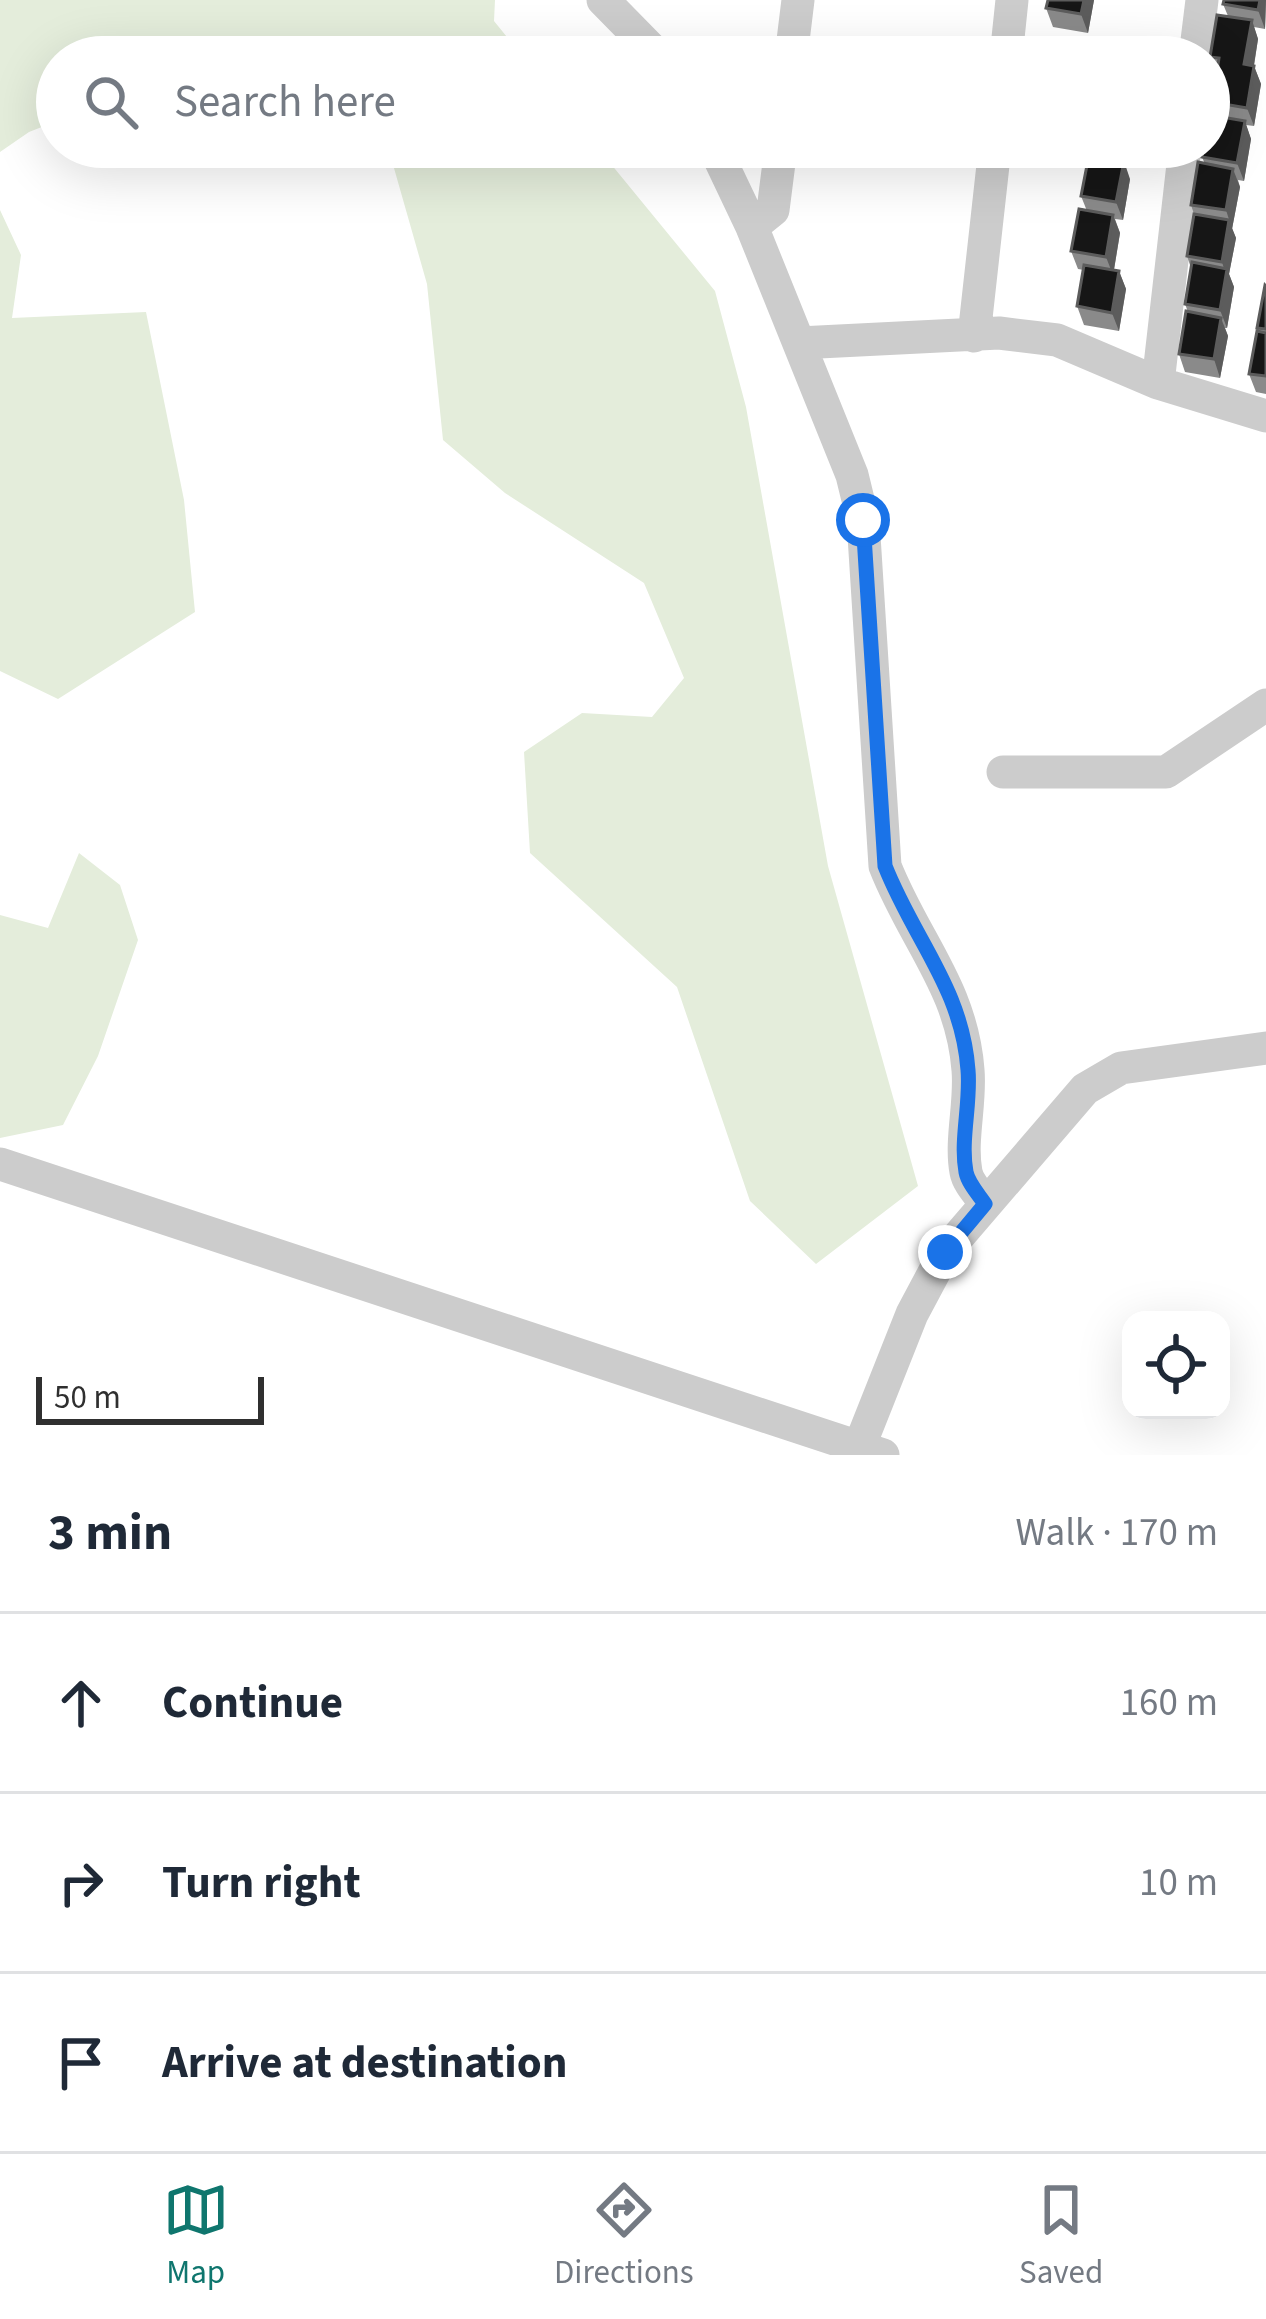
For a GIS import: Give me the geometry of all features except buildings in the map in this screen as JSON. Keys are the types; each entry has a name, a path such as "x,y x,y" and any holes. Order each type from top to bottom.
{"street":[{"path":"603,0 638,36"},
{"path":"794,36 798,0"},
{"path":"1008,36 1012,0"},
{"path":"1198,36 1202,0"},
{"path":"724,168 852,475 863,520 885,866 902,910 960,1014 969,1072 966,1175 985,1204"},
{"path":"752,227 773,210 778,168"},
{"path":"974,336 993,168"},
{"path":"1158,383 1183,168"},
{"path":"799,343 999,333 1057,340 1158,383 1266,416"},
{"path":"1003,772 1166,772 1266,704"},
{"path":"0,1164 866,1452 912,1314 945,1252 1085,1089 1121,1068 1266,1048"}],"green space":[{"path":"0,0 495,0 494,21 506,36 36,36 36,129 0,152"},
{"path":"394,168 614,168 715,291 746,407 828,866 918,1186 816,1264 750,1201 677,987 530,853 524,752 582,713 652,717 684,678 644,583 505,493 443,440 427,284"},
{"path":"0,210 21,255 12,318 146,312 184,500 195,612 58,699 0,671"},
{"path":"79,853 120,885 138,940 98,1056 63,1125 0,1138 0,915 48,928"}],"route":[{"path":"863,520 885,866 902,910 960,1014 969,1072 966,1175 985,1204 945,1252"}]}
